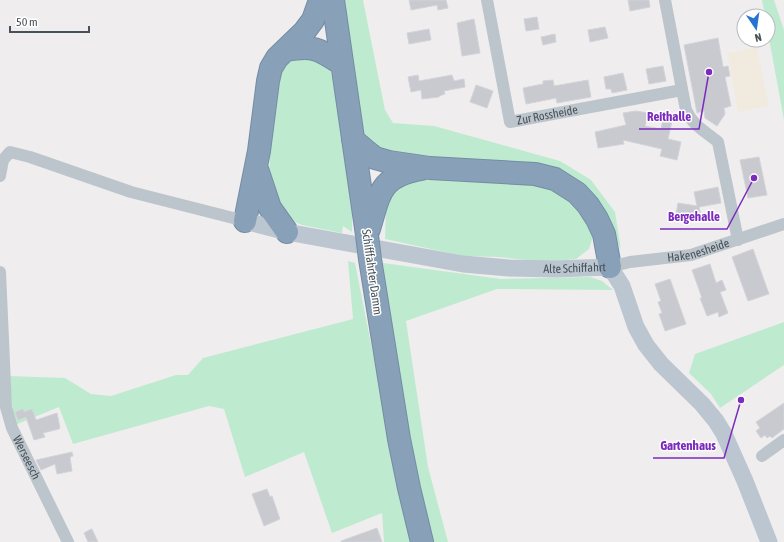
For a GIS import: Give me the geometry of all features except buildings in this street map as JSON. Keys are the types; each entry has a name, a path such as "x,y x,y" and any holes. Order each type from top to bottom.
{"highway":[{"path":"245,221 256,166 271,68 277,58 313,20 320,0"},
{"name":"Schifffahrter Damm","path":"333,0 370,260 399,439 422,542"},
{"path":"286,50 312,48 323,52 342,64"},
{"path":"353,140 375,158 389,162 430,168 535,174 555,179 578,193 598,218 604,234 610,267"},
{"path":"256,166 270,208 287,232"},
{"path":"367,235 384,186 396,176 410,171 430,168"}],"street":[{"name":"Zur Rossheide","path":"487,0 510,122 682,90"},
{"path":"665,0 686,110 689,118 695,125 718,142 738,240"},
{"path":"0,176 3,160 10,152 30,157 131,192 245,221"},
{"name":"Alte Schiffahrt","path":"245,221 287,232 463,264 510,268 555,269 610,267 622,286 636,327 646,345 661,364 702,404 716,421 724,434 745,481 769,542"},
{"name":"Hakenesheide","path":"610,267 630,262 691,255 784,224"},
{"name":"Werseesch","path":"0,272 6,407 12,428 68,542"},
{"path":"762,456 784,440"}],"green space":[{"path":"343,0 363,0 385,110 393,123 434,126 560,161 591,180 615,212 621,250 611,228 578,185 409,158 373,149 361,131"},
{"path":"762,0 774,0 784,30 784,120 771,48 776,48 776,8 764,8"},
{"path":"306,54 330,69 334,83 352,212 352,232 343,226 342,233 302,225 287,219 269,179 271,130 280,70 293,57"},
{"path":"432,176 539,181 574,199 587,220 593,236 589,249 576,259 547,262 499,257 463,256 385,239 386,208 395,189 409,179"},
{"path":"348,261 355,263 401,496 413,542 384,542 382,513 332,533 304,452 245,477 224,409 209,406 73,444 59,407 15,425 8,376 65,378 91,394 111,396 176,375 188,375 203,358 353,319"},
{"path":"383,263 501,279 590,277 602,281 613,290 497,289 406,321 428,467 448,542 430,542 405,444"},
{"path":"784,322 784,365 720,408 711,394 689,373 695,354"}],"sand":[{"path":"757,48 769,106 738,112 727,53"}],"place":[{"name":"Reithalle","path":"709,72"},
{"name":"Bergehalle","path":"754,178"},
{"name":"Gartenhaus","path":"741,400"}]}
